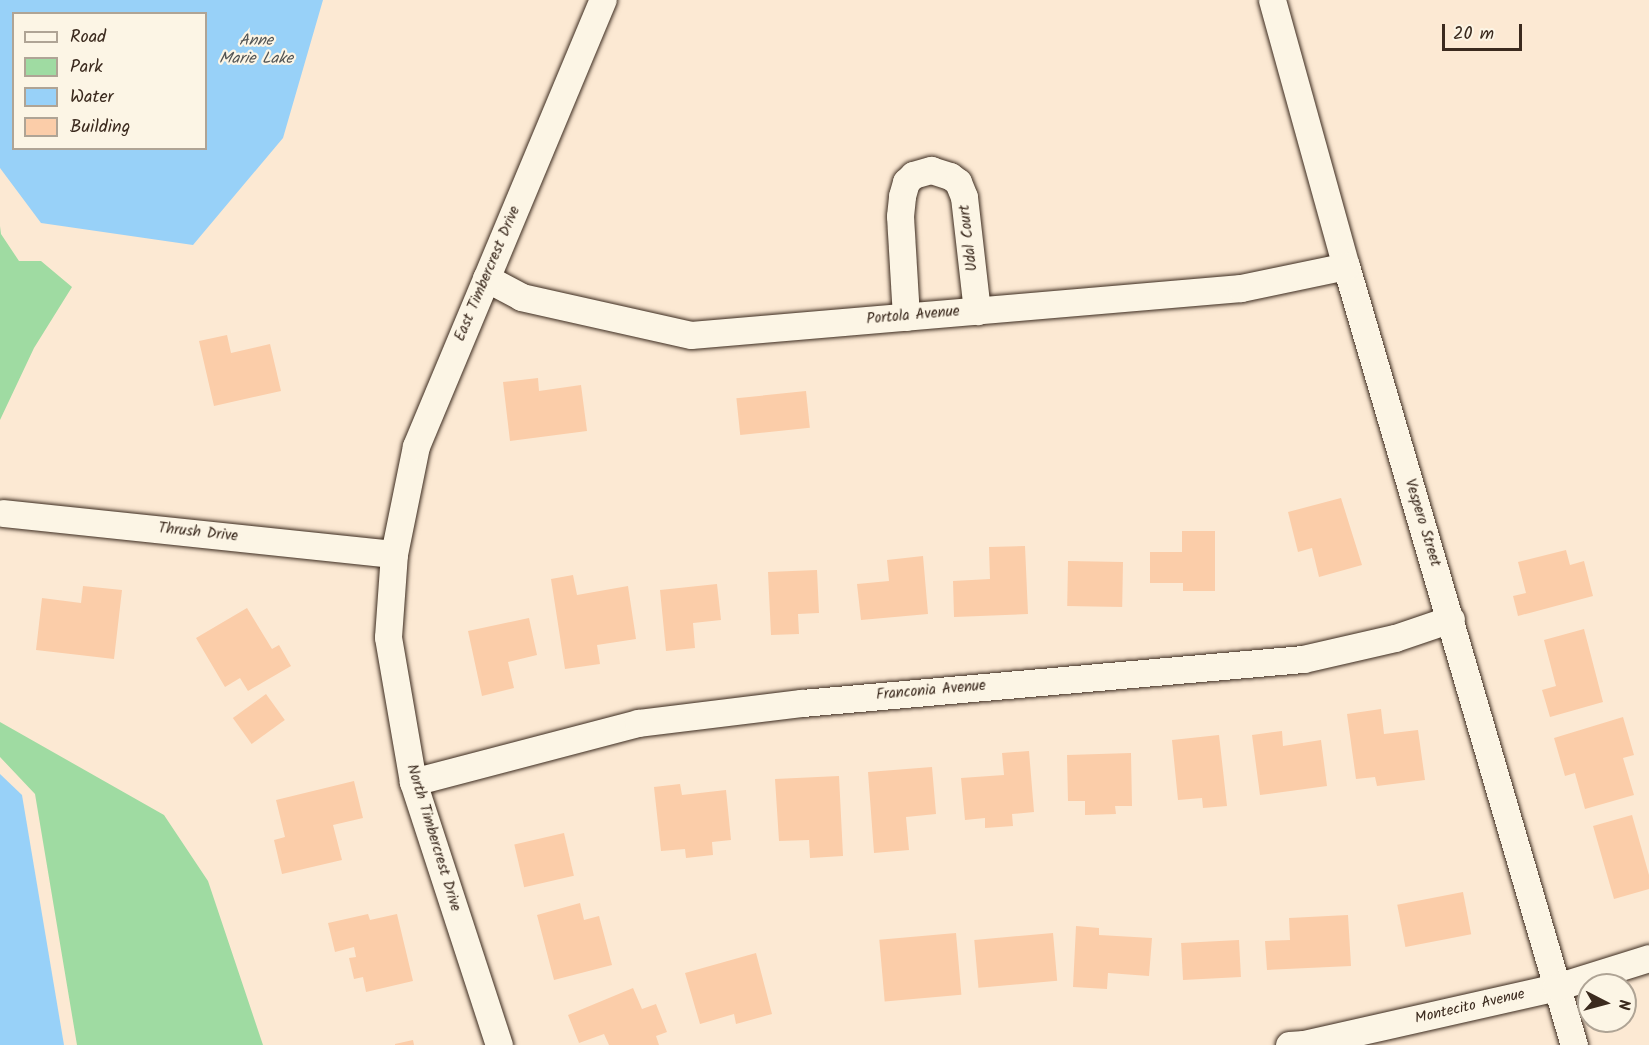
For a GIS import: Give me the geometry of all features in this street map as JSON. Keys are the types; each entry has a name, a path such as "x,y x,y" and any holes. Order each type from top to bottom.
{"street":[{"name":"East Timbercrest Drive","path":"394,554 416,446 603,0"},
{"name":"Vespero Street","path":"1272,0 1346,266 1574,1045"},
{"name":"Udal Court","path":"906,317 900,216 902,196 906,182 913,175 931,170 950,176 958,182 964,197 977,311"},
{"name":"Portola Avenue","path":"486,278 521,297 691,335 1241,288 1346,266"},
{"name":"Thrush Drive","path":"3,513 394,554"},
{"name":"North Timbercrest Drive","path":"394,554 388,637 413,782 499,1045"},
{"name":"Franconia Avenue","path":"413,782 648,721 790,704 1303,660 1395,638 1451,619"},
{"name":"Montecito Avenue","path":"1289,1045 1304,1044 1556,987 1649,958"}],"green space":[{"path":"0,226 1,234 19,261 41,261 72,287 34,348 0,420"},
{"path":"0,722 164,815 208,881 263,1045 77,1045 35,794 0,757"}],"water":[{"name":"Anne Marie Lake","path":"0,0 323,0 283,138 193,245 41,223 0,168"},
{"path":"0,774 22,795 64,1045 0,1045"}],"building":[{"path":"227,335 231,353 270,344 281,391 214,406 199,341"},
{"path":"538,378 539,391 581,385 587,431 510,441 503,382"},
{"path":"806,391 810,428 740,435 736,398"},
{"path":"1341,498 1362,565 1319,577 1312,548 1298,552 1288,512"},
{"path":"1182,531 1215,531 1215,591 1183,591 1183,583 1150,583 1150,552 1182,552"},
{"path":"1025,546 1028,614 954,617 953,581 990,579 989,547"},
{"path":"1566,550 1570,565 1584,561 1593,596 1518,616 1513,596 1526,593 1518,562"},
{"path":"923,556 928,614 861,620 857,584 889,581 887,560"},
{"path":"1068,561 1123,562 1122,607 1067,606"},
{"path":"817,570 819,613 798,614 799,634 771,635 768,572"},
{"path":"573,575 577,595 628,586 636,639 597,645 600,664 565,669 551,579"},
{"path":"717,584 721,620 693,623 695,648 666,651 660,590"},
{"path":"83,586 122,590 114,659 36,650 42,598 81,603"},
{"path":"247,608 272,649 279,645 291,666 248,691 240,678 225,687 196,638"},
{"path":"529,618 537,655 508,662 514,688 482,696 468,631"},
{"path":"1584,629 1603,702 1550,717 1542,690 1556,686 1544,640"},
{"path":"266,694 285,720 252,744 233,718"},
{"path":"1381,709 1384,734 1418,730 1425,780 1377,786 1375,777 1356,779 1347,714"},
{"path":"1623,717 1634,755 1623,758 1634,795 1585,809 1575,773 1565,776 1554,738"},
{"path":"1282,731 1283,746 1321,740 1327,786 1260,795 1252,735"},
{"path":"1219,735 1227,806 1203,808 1202,798 1178,800 1172,740"},
{"path":"1029,751 1034,812 1012,814 1013,826 985,828 985,818 965,820 961,778 1004,775 1002,753"},
{"path":"1131,753 1132,806 1115,806 1116,814 1085,815 1085,801 1068,801 1067,755"},
{"path":"932,767 936,814 906,817 909,850 874,853 868,772"},
{"path":"839,776 843,856 810,858 809,840 779,841 775,779"},
{"path":"354,781 363,818 333,825 342,860 282,874 274,840 285,837 276,800"},
{"path":"680,784 682,795 726,790 731,840 712,842 713,855 686,858 685,849 661,851 654,787"},
{"path":"1632,815 1649,875 1649,889 1614,899 1593,826"},
{"path":"564,833 574,876 524,887 514,844"},
{"path":"1463,892 1471,934 1405,947 1397,905"},
{"path":"580,903 584,920 599,916 612,965 554,980 537,915"},
{"path":"368,914 370,920 397,914 413,981 366,992 363,977 354,979 349,958 356,957 354,947 335,952 328,923"},
{"path":"1348,915 1351,966 1267,970 1265,941 1290,940 1289,918"},
{"path":"1076,926 1099,928 1099,935 1152,938 1149,976 1108,973 1107,989 1073,987"},
{"path":"956,933 961,995 885,1001 879,940"},
{"path":"1053,933 1057,981 978,988 974,940"},
{"path":"1239,940 1241,977 1183,980 1181,943"},
{"path":"756,953 772,1014 736,1024 734,1014 700,1024 685,973"},
{"path":"633,988 642,1009 656,1004 667,1032 656,1036 659,1045 609,1045 604,1034 579,1043 568,1015"},
{"path":"413,1040 414,1045 395,1045 395,1044"}]}
